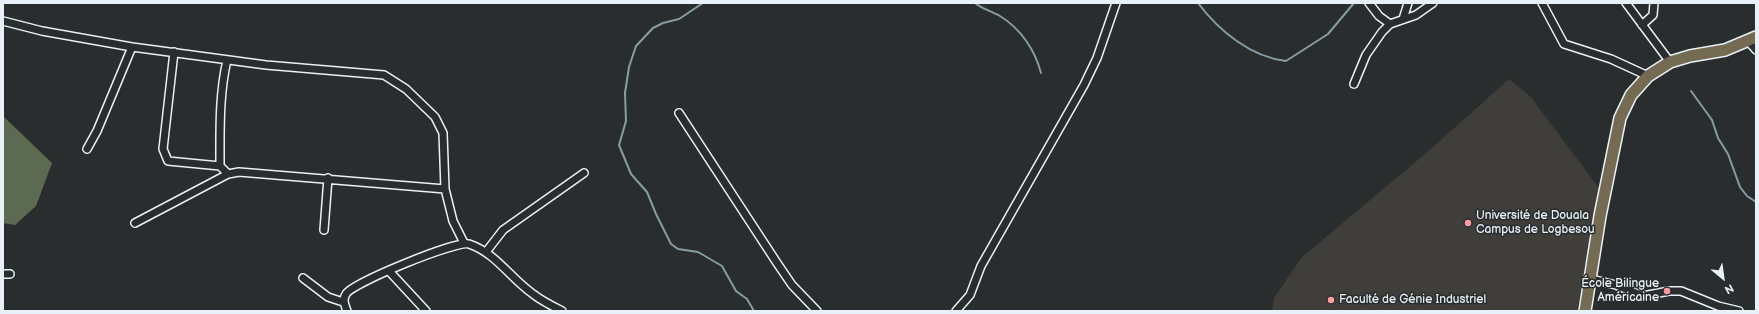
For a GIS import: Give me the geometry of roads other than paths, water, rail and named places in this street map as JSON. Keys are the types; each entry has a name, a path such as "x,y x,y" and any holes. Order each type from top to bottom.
{"main road":[{"path":"1585,311 1600,216 1620,118 1631,95 1648,76 1670,62 1690,56 1725,50 1752,39"}],"street":[{"path":"956,311 970,294 984,260 1084,85 1097,58 1116,3"},
{"path":"1369,3 1379,16 1390,24"},
{"path":"1403,19 1408,3"},
{"path":"1354,84 1368,50 1390,24 1416,15 1433,3"},
{"path":"1542,3 1564,44 1611,59 1648,76"},
{"path":"1626,3 1670,62"},
{"path":"1642,25 1653,15 1654,3"},
{"path":"3,21 42,31 132,47 266,65 384,75 406,89 434,118 443,133 445,189 453,221 464,243"},
{"path":"1752,39 1756,50"},
{"path":"87,149 97,131 109,98 132,47"},
{"path":"174,52 163,149 165,156 168,161 220,166 228,174"},
{"path":"220,166 220,103 222,79 227,60"},
{"path":"679,113 792,285 817,311"},
{"path":"135,223 228,174 239,172 328,178 445,189"},
{"path":"486,252 503,230 584,173"},
{"path":"324,230 328,178"},
{"path":"347,311 343,302 346,293 356,285 426,254 464,243 486,252 533,294 562,311"},
{"path":"389,271 426,311"},
{"path":"303,278 328,297 343,302"},
{"path":"1591,279 1616,285 1643,296 1669,290 1682,291 1718,306 1739,311"}],"waterway":[{"path":"703,3 679,19 663,23 653,28 636,46 629,67 625,93 626,121 619,145 631,174 647,192 671,244 678,249 698,252 722,266 736,291 747,299 754,311"},
{"path":"975,3 1008,21 1021,34 1031,48 1041,73"},
{"path":"1198,3 1226,33 1237,41 1260,54 1273,59 1286,61 1328,34 1354,3"},
{"path":"1691,91 1712,120 1718,138 1728,154 1740,187 1747,196 1756,202"}],"place":[{"name":"Université de Douala Campus de Logbesou","path":"1468,223"},
{"name":"École Bilingue Américaine","path":"1667,291"},
{"name":"Faculté de Génie Industriel","path":"1331,300"}]}
